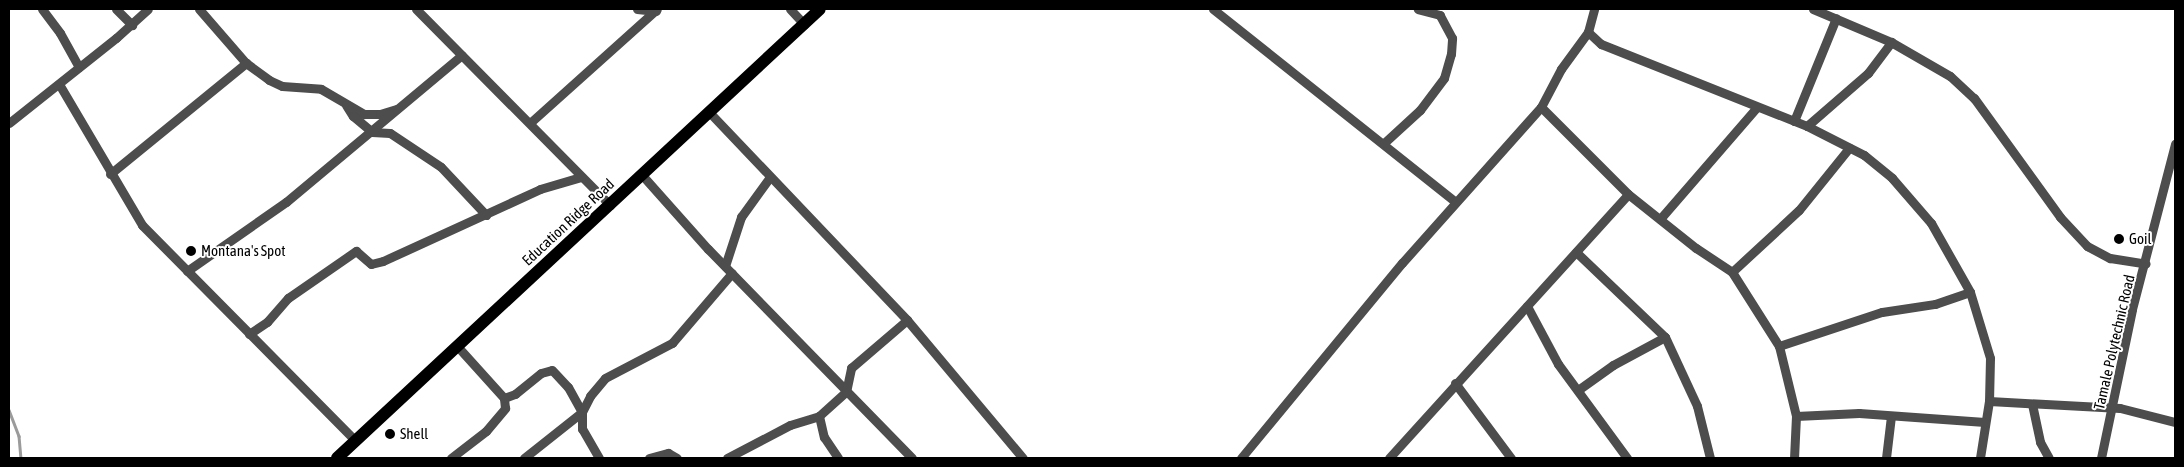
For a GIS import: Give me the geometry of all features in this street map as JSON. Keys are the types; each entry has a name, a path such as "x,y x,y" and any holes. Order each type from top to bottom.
{"main road":[{"name":"Education Ridge Road","path":"337,458 820,9"}],"street":[{"path":"42,9 60,33 79,67"},
{"path":"116,9 132,25"},
{"path":"9,123 132,25 148,9"},
{"path":"199,9 246,63 282,86 321,88 345,103 371,115 400,108"},
{"path":"416,9 531,122 581,177 610,205"},
{"path":"637,9 657,10"},
{"path":"790,9 804,24"},
{"path":"1213,9 1456,202"},
{"path":"1384,143 1420,110 1444,78 1451,54 1452,38 1440,15 1418,9"},
{"path":"1240,458 1456,202 1541,107 1561,69 1588,32 1594,9"},
{"path":"1813,9 1892,42 1950,76 1974,98 2060,217 2087,246 2110,258 2146,264"},
{"path":"531,122 657,10"},
{"path":"1794,120 1836,18"},
{"path":"1588,32 1601,44 1807,126 1864,155 1892,178 1931,223 1970,292 1990,358 1989,401 1980,458"},
{"path":"1807,126 1868,73 1892,42"},
{"path":"187,271 286,202 462,55"},
{"path":"110,174 246,63"},
{"path":"59,84 110,174 142,225 356,441"},
{"path":"345,103 353,116 372,132 390,134 441,167 486,215"},
{"path":"1541,107 1628,194 1732,272 1778,346 1796,416 1794,458"},
{"path":"1660,219 1757,107"},
{"path":"710,112 907,320 1023,458"},
{"name":"Tamale Polytechnic Road","path":"2101,458 2113,408 2127,332 2146,264 2175,144"},
{"path":"1732,272 1799,210 1849,148"},
{"path":"642,175 725,266 912,458"},
{"path":"249,334 267,322 288,298 351,253 359,251 365,261 372,264 540,190 581,177"},
{"path":"725,266 741,217 770,177"},
{"path":"1393,457 1456,383 1628,194"},
{"path":"1576,252 1665,337 1697,406 1710,458"},
{"path":"524,458 582,412 590,396 605,378 672,343 732,273"},
{"path":"1778,346 1882,312 1935,304 1970,292"},
{"path":"1528,306 1558,364 1627,458"},
{"path":"727,458 790,425 819,416 846,392 852,368 907,320"},
{"path":"1578,390 1613,365 1665,337"},
{"path":"451,458 498,418 504,408 504,398 457,346"},
{"path":"504,398 515,394 541,373 552,370 564,382 582,412 582,429 599,458"},
{"path":"1456,383 1511,458"},
{"path":"1989,401 2113,408 2175,422"},
{"path":"2032,404 2040,442 2049,458"},
{"path":"1796,416 1822,413 1985,422"},
{"path":"819,416 824,437 838,458"},
{"path":"1886,458 1891,416"},
{"path":"649,458 668,452 677,458"}],"waterway":[{"path":"9,410 19,436 21,458"}],"place":[{"name":"Goil","path":"2119,239"},
{"name":"Montana's Spot","path":"191,251"},
{"name":"Shell","path":"390,434"}]}
